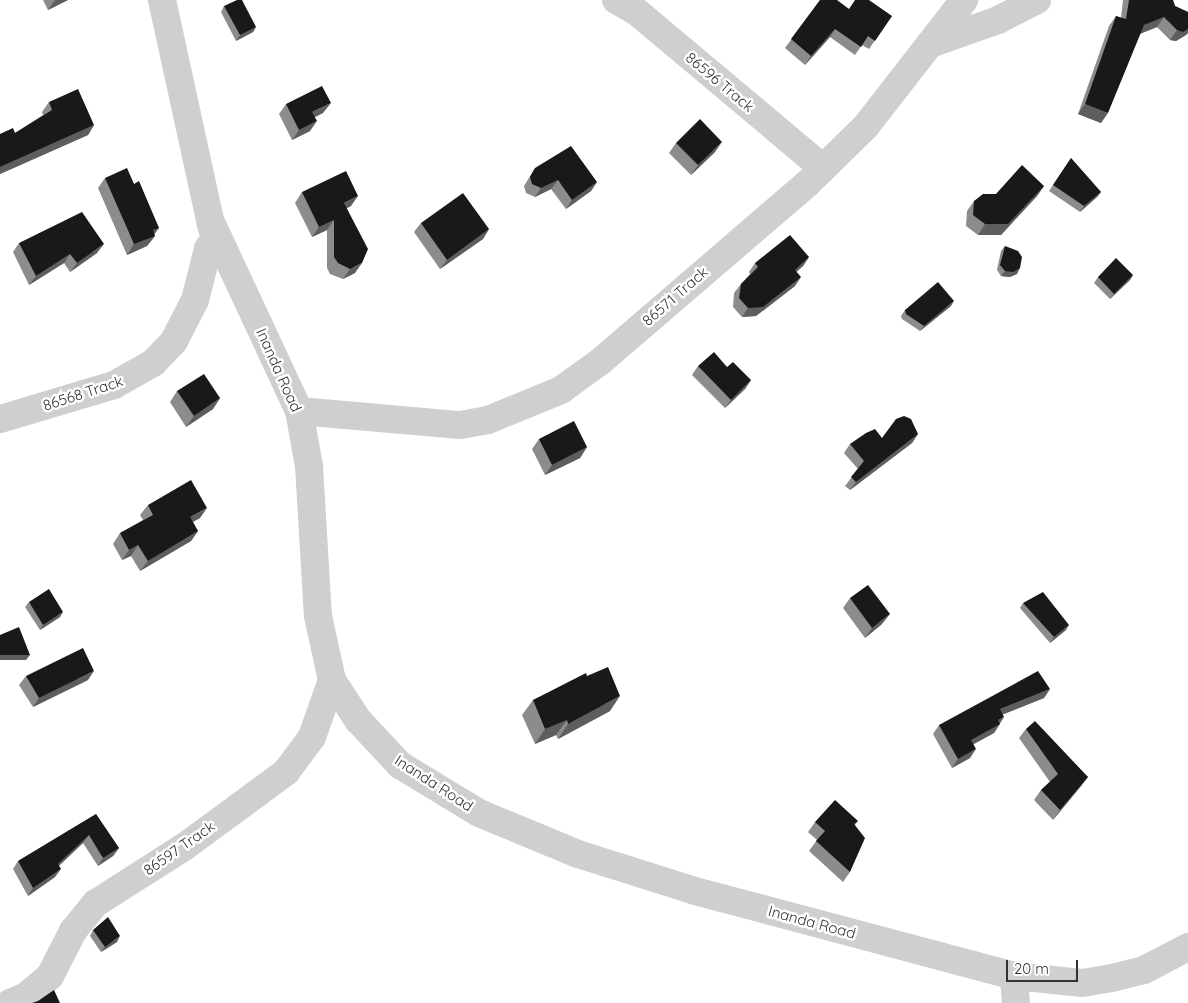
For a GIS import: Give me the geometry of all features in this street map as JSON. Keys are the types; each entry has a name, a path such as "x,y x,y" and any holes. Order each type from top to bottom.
{"street":[{"name":"Inanda Road","path":"162,0 210,220 299,411 309,466 318,616 332,680 358,720 400,765 479,813 578,854 695,891 1014,976 1083,983 1144,970 1188,947"},
{"name":"86596 Track","path":"616,0 637,12 822,167"},
{"name":"86571 Track","path":"299,411 460,424 488,420 529,405 560,390 601,361 809,182 822,167 866,126 964,0"},
{"path":"930,44 998,20 1037,0"},
{"name":"86568 Track","path":"0,419 114,385 153,363 174,342 195,300 208,249 215,238 210,220"},
{"name":"86597 Track","path":"10,1003 25,997 50,976 73,931 96,903 184,847 286,772 312,737 332,680"},
{"path":"1014,976 1016,1003"}],"building":[{"path":"237,0 242,0 256,27 240,35 224,6"},
{"path":"820,0 837,0 849,9 855,0 869,0 892,16 875,41 868,36 861,47 835,29 811,56 791,39"},
{"path":"1129,0 1173,0 1175,6 1188,12 1188,29 1183,32 1177,30 1164,17 1144,25 1108,113 1085,104 1116,16 1126,19"},
{"path":"322,86 331,103 312,112 317,121 299,130 286,104"},
{"path":"78,89 94,125 0,167 0,134 13,128 15,133 52,110 49,102"},
{"path":"700,119 722,142 698,165 676,143"},
{"path":"571,146 597,182 572,200 558,180 541,188 532,184 530,177 535,168"},
{"path":"1071,158 1101,192 1084,206 1053,185"},
{"path":"1022,165 1044,186 1008,224 985,224 973,215 974,201 983,194 996,194"},
{"path":"127,168 134,184 139,181 159,228 153,230 155,236 134,244 105,178"},
{"path":"346,171 358,196 344,203 368,249 362,263 350,269 338,263 334,257 334,220 319,227 302,192"},
{"path":"463,193 489,229 447,260 421,223"},
{"path":"82,212 104,244 77,263 70,254 36,276 19,243"},
{"path":"790,235 809,257 795,270 801,277 763,307 748,308 739,298 741,284 758,267 755,263"},
{"path":"1005,246 1018,251 1022,257 1020,268 1013,272 1005,271 1000,265"},
{"path":"1116,258 1133,275 1114,294 1098,277"},
{"path":"938,282 954,301 924,326 906,314 905,310"},
{"path":"714,352 727,367 733,362 751,380 731,400 698,366"},
{"path":"204,374 220,398 194,416 177,391"},
{"path":"904,416 911,419 918,434 856,482 851,477 864,461 850,444 875,429 882,438 896,419"},
{"path":"574,421 587,447 552,465 539,439"},
{"path":"191,480 207,508 190,517 198,531 148,561 138,545 129,550 120,533 153,515 148,505"},
{"path":"868,585 890,614 872,628 850,598"},
{"path":"49,589 63,612 43,625 29,602"},
{"path":"1043,592 1069,625 1054,637 1023,603"},
{"path":"19,627 30,655 0,655 0,635"},
{"path":"83,648 94,671 39,698 26,676"},
{"path":"608,667 620,696 568,724 567,720 545,729 533,700 586,673 587,676"},
{"path":"1038,671 1050,689 1000,709 1004,717 998,720 1000,724 971,740 976,749 958,759 939,725"},
{"path":"1035,721 1088,777 1060,810 1041,790 1058,774 1026,729"},
{"path":"835,800 858,821 854,824 865,838 850,872 816,841 825,831 815,822"},
{"path":"96,814 119,848 103,858 89,835 58,864 61,869 33,888 18,861"},
{"path":"108,917 120,936 105,947 93,930"},
{"path":"54,990 60,1003 32,1003 38,1001"}]}
